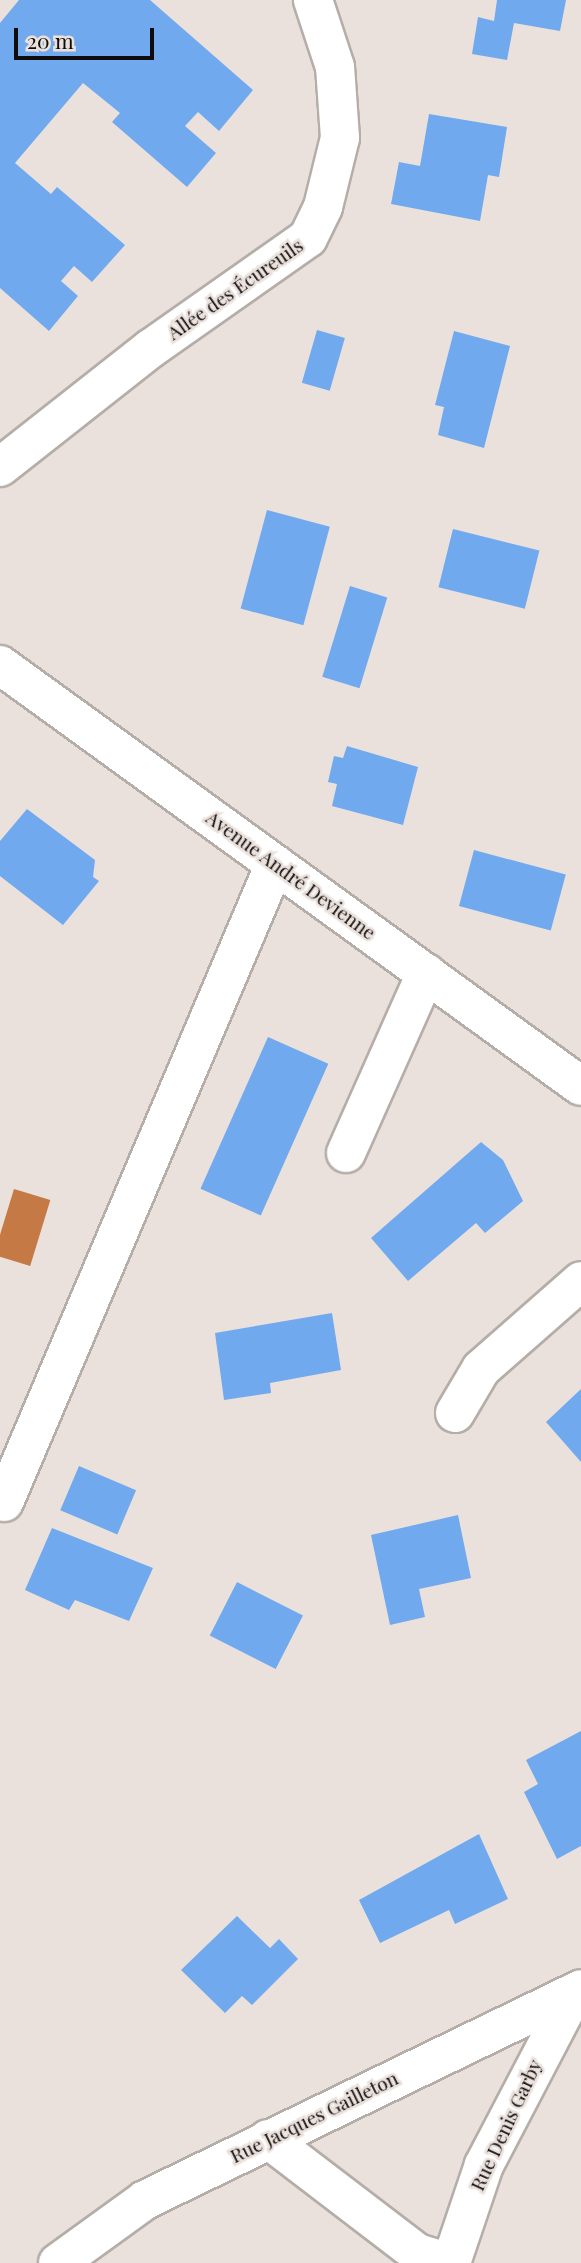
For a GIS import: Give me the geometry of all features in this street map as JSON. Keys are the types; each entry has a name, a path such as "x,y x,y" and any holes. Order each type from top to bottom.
{"street":[{"name":"Allée des Écureuils","path":"0,467 142,355 308,238 323,207 340,138 335,67 313,0"},
{"name":"Avenue André Devienne","path":"0,665 581,1086"},
{"path":"4,1502 275,864"},
{"path":"346,1153 426,973"},
{"path":"455,1413 481,1369 581,1281"},
{"name":"Rue Jacques Gailleton","path":"58,2263 145,2200 577,1991"},
{"name":"Rue Denis Garby","path":"268,2139 417,2253 450,2263 484,2165 577,1991"}],"shaded area":[{"path":"14,1189 50,1200 30,1266 0,1257 0,1235"}],"building":[{"path":"19,0 150,0 253,90 219,131 198,112 185,126 216,153 187,187 112,122 120,113 83,83 15,163 51,194 57,187 125,245 92,282 74,266 61,281 78,296 49,331 0,288 0,23"},
{"path":"497,0 566,0 560,31 514,23 507,60 472,54 478,17 494,21"},
{"path":"429,114 507,127 499,177 488,175 480,221 391,204 399,162 420,166"},
{"path":"317,330 345,338 330,391 302,383"},
{"path":"454,331 510,346 484,448 438,435 444,407 435,405"},
{"path":"267,510 330,527 303,625 241,609"},
{"path":"453,529 539,551 525,609 438,587"},
{"path":"350,586 387,597 360,688 322,677"},
{"path":"347,746 418,767 403,825 332,806 337,784 328,782 334,756 343,758"},
{"path":"27,809 95,860 93,877 99,881 63,925 0,876 0,841"},
{"path":"474,850 566,875 551,931 459,906"},
{"path":"268,1037 328,1064 261,1215 200,1189"},
{"path":"481,1142 503,1160 523,1201 485,1233 476,1223 408,1281 371,1238"},
{"path":"332,1313 341,1370 270,1383 271,1393 224,1400 215,1333"},
{"path":"581,1389 581,1462 546,1422"},
{"path":"79,1466 136,1490 117,1534 60,1510"},
{"path":"458,1515 471,1578 419,1589 425,1617 390,1625 371,1535"},
{"path":"52,1528 153,1568 129,1621 75,1600 69,1610 25,1590"},
{"path":"237,1582 303,1616 276,1669 210,1635"},
{"path":"581,1731 581,1846 557,1859 524,1792 538,1784 526,1760"},
{"path":"479,1834 508,1899 455,1924 449,1910 380,1943 359,1900"},
{"path":"237,1916 270,1948 279,1939 298,1959 252,2005 242,1996 225,2013 181,1970"}]}
